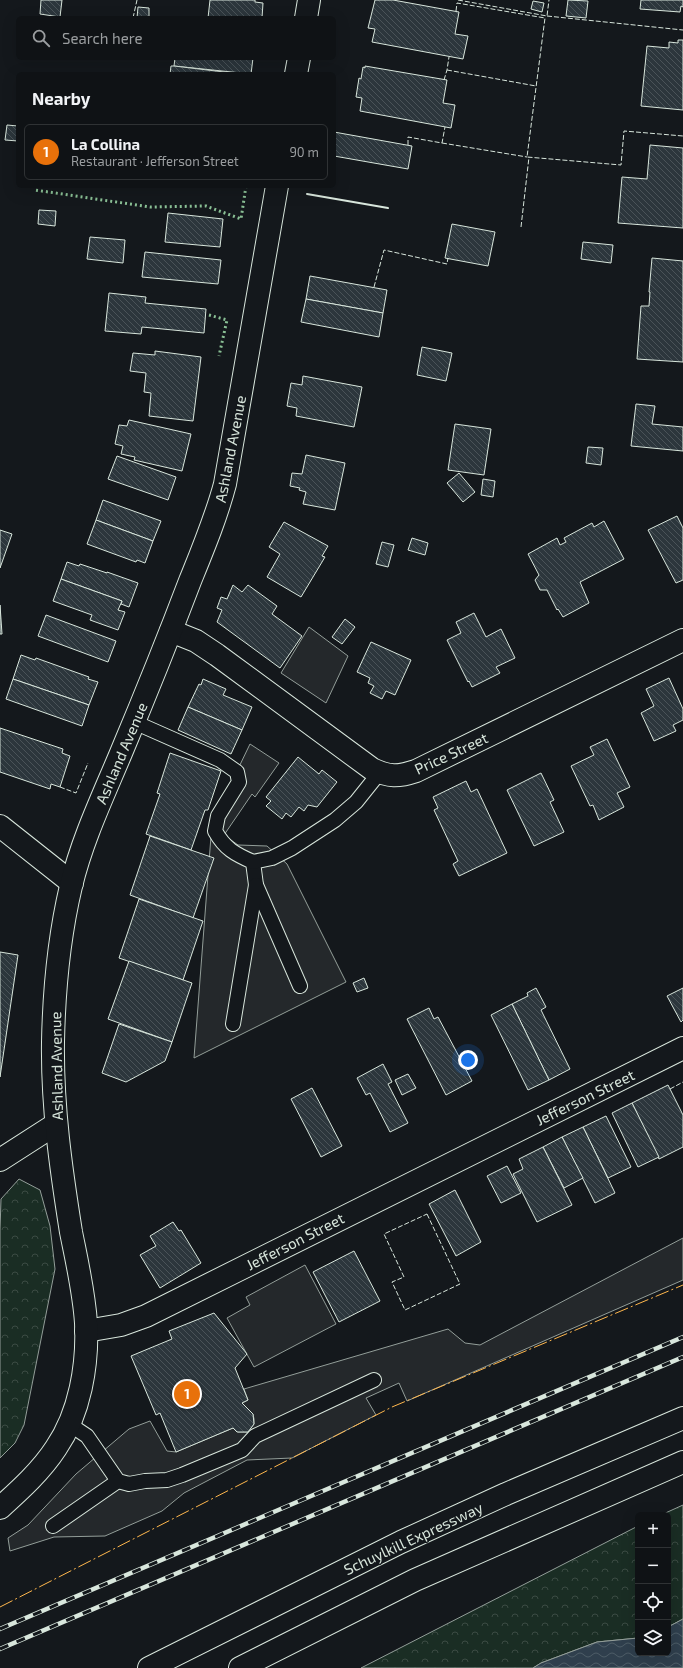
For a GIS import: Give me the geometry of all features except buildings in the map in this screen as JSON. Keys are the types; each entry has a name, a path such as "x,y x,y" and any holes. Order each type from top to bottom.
{"main road":[{"path":"306,16 309,0"},
{"path":"296,72 299,60"},
{"name":"Ashland Avenue","path":"86,1331 82,1293 70,1223 56,1124 53,1085 55,994 60,945 72,883 95,814 134,722 218,512 225,484 277,188"},
{"name":"Price Street","path":"171,631 196,641 217,655 362,762 384,774 396,775 405,775 416,771 683,640"},
{"path":"0,826 72,883"},
{"name":"Jefferson Street","path":"86,1331 121,1325 146,1316 683,1048"},
{"path":"0,1160 56,1124"},
{"path":"0,1508 23,1487 56,1448 68,1424 76,1404 83,1377 86,1331"},
{"name":"Schuylkill Expressway","path":"149,1668 400,1542 683,1418"},
{"path":"240,1668 415,1580 683,1462"}],"lane":[{"path":"134,722 220,760 237,772 239,782 218,816 215,831 222,843 237,855 253,862 272,858 292,848 335,820 356,802 380,772"},
{"path":"253,862 256,885 300,986"},
{"path":"233,1024 256,885"},
{"path":"68,1424 87,1436 118,1481 129,1484 145,1481 167,1480 242,1450 255,1436 374,1380"},
{"path":"53,1526 118,1481"}],"green space":[{"path":"19,1179 40,1190 50,1226 55,1269 24,1425 15,1443 0,1458 1,1199"},
{"path":"683,1505 683,1619 671,1625 671,1512 668,1512"},
{"path":"635,1528 635,1638 597,1642 541,1663 533,1668 361,1668"}],"shaded area":[{"path":"309,627 348,656 326,703 281,673"},
{"path":"250,744 279,763 255,797 252,794 224,835 238,845 267,846 287,864 346,982 194,1058 212,823"},
{"path":"683,1238 683,1280 407,1401 399,1383 366,1398 376,1415 292,1458 247,1460 184,1493 162,1511 105,1536 54,1537 10,1551 8,1538 28,1525 76,1474 129,1429 150,1421 167,1451 176,1452 233,1428 238,1432 248,1432 254,1424 254,1419 253,1414 242,1403 248,1400 244,1389 448,1329 465,1343 480,1345"},
{"path":"305,1265 336,1324 254,1367 227,1318 250,1305 246,1297"}],"water":[{"path":"683,1619 683,1668 533,1668 541,1663 597,1642 635,1638 635,1656 671,1656 671,1625"}],"railway":[{"path":"0,1629 683,1337"},
{"path":"0,1649 683,1357"}],"hedge":[{"path":"35,188 35,190 150,207 206,206 241,219 246,188"},
{"path":"209,315 227,320 219,356"}],"fence":[{"path":"133,16 137,0"},
{"path":"458,0 547,16 549,0"},
{"path":"456,11 457,3 545,18 527,157 621,165 624,131 683,136"},
{"path":"547,16 683,30"},
{"path":"444,80 449,57"},
{"path":"447,70 536,86"},
{"path":"408,145 408,137 442,143 445,127"},
{"path":"442,143 527,157"},
{"path":"521,227 529,157"},
{"path":"374,287 384,250 447,264 448,258"},
{"path":"60,787 76,793 88,763"},
{"path":"670,1089 683,1082"},
{"path":"427,1214 460,1284 405,1310 392,1282 404,1277 384,1234 427,1214"}],"wall":[{"path":"307,194 388,208"}],"power":[{"path":"0,1607 392,1407 683,1285"}],"place":[{"name":"La Collina","path":"187,1394"}]}
